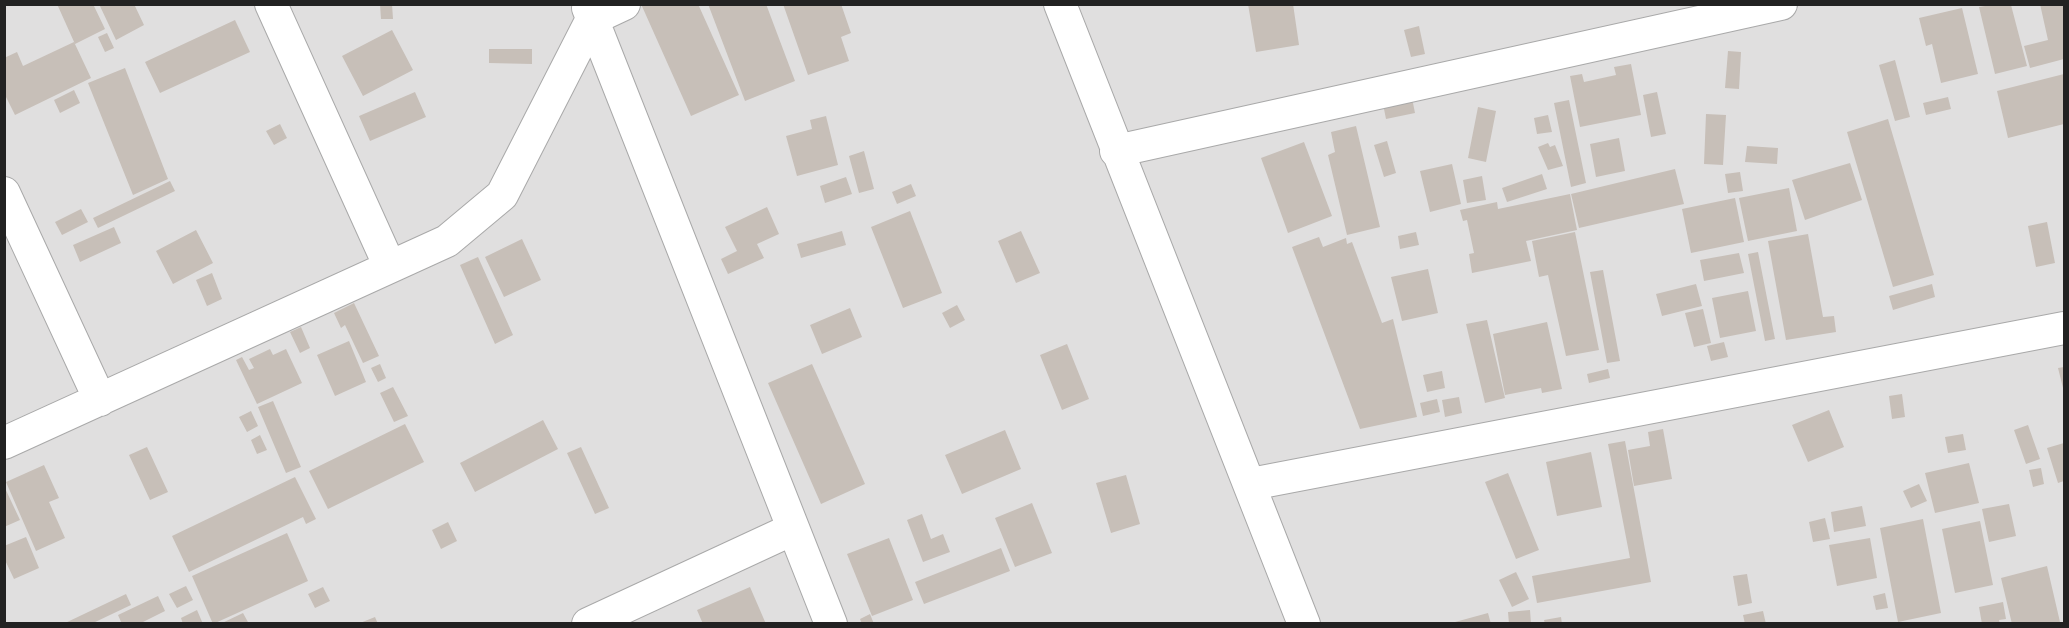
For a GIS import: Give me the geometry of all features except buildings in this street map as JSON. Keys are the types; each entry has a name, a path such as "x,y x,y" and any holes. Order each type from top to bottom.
{"street":[{"path":"271,4 390,267"},
{"path":"589,12 624,4"},
{"path":"1060,4 1116,152 1251,484 1304,624"},
{"path":"1116,152 1781,4"},
{"path":"4,444 447,241 502,195 589,12"},
{"path":"589,12 831,624"},
{"path":"4,193 100,400"},
{"path":"1251,484 2064,328"},
{"path":"588,624 792,529"}],"shaded area":[{"path":"5,5 2064,5 2064,623 5,623"}]}
